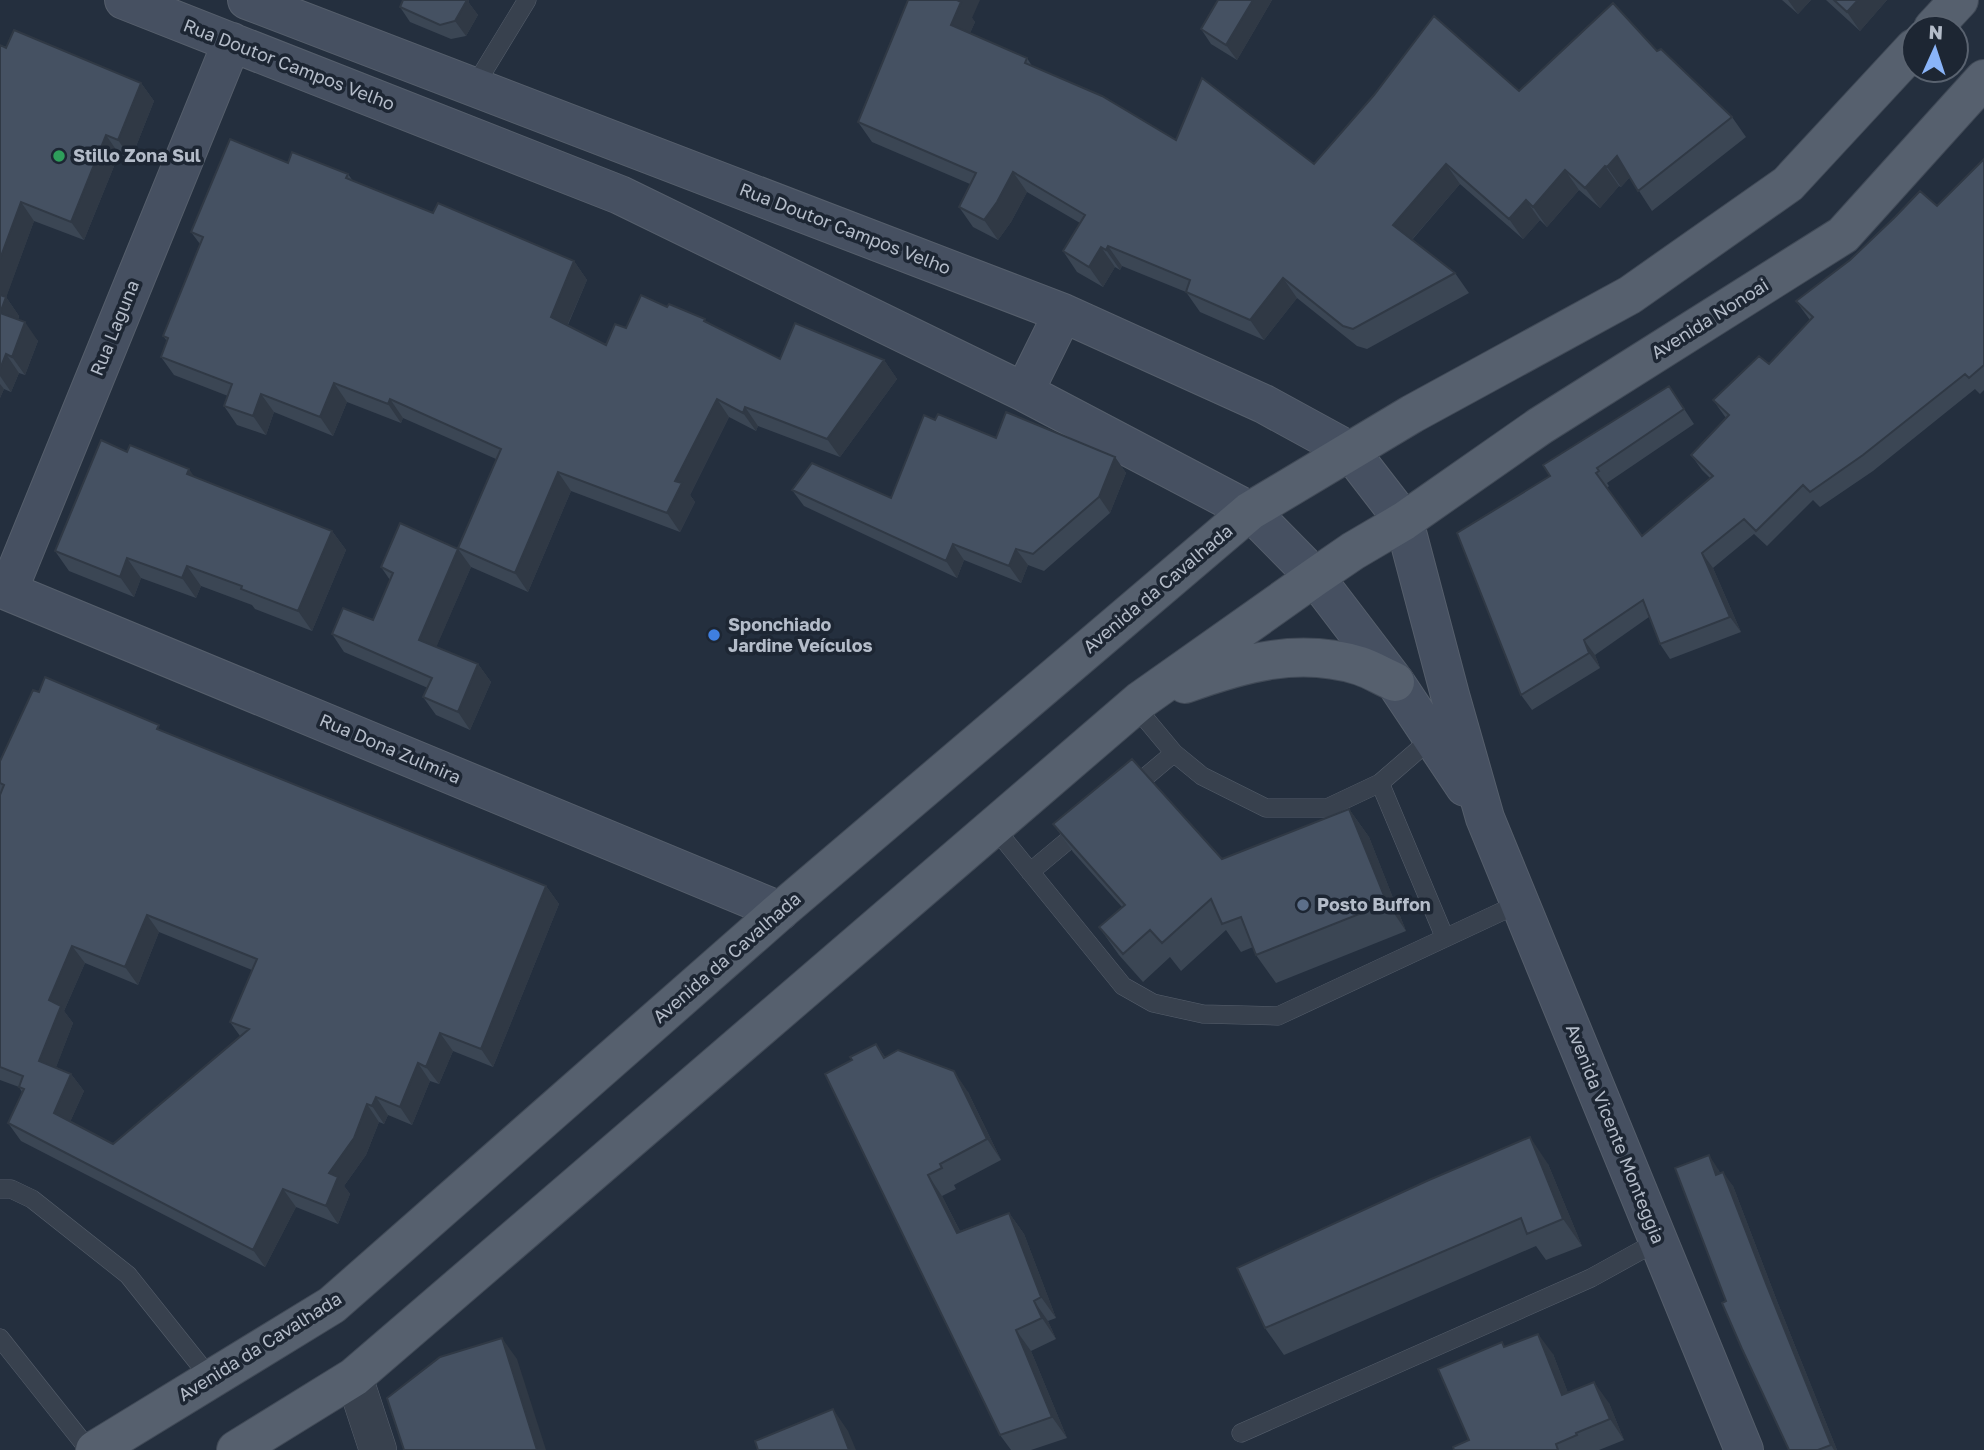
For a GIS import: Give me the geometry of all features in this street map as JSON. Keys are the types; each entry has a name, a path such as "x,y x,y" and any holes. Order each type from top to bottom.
{"main road":[{"name":"Rua Doutor Campos Velho","path":"124,0 620,195 1024,392 1250,511"},
{"name":"Rua Doutor Campos Velho","path":"247,0 1063,313 1264,404 1350,451 1404,521"},
{"path":"1946,14 1959,0"},
{"name":"Rua Laguna","path":"3,598 232,42"},
{"path":"1350,451 1412,414 1630,295 1788,184 1900,63"},
{"name":"Avenida Nonoai","path":"1404,521 1540,426 1843,235 1984,79"},
{"path":"1024,392 1063,313"},
{"name":"Avenida da Cavalhada","path":"95,1450 332,1305 780,911 1250,511 1350,451"},
{"name":"Avenida Vicente Monteggia","path":"1250,511 1315,577 1395,682 1485,818"},
{"path":"236,1450 354,1377 1137,702 1353,551 1404,521"},
{"name":"Avenida Vicente Monteggia","path":"1404,521 1485,818 1744,1450"},
{"name":"Rua Dona Zulmira","path":"3,598 780,911"},
{"path":"1137,702 1232,667 1285,657 1322,658 1361,667 1395,682"}],"street":[{"path":"354,1377 378,1450"}],"lane":[{"path":"474,87 527,0"},
{"path":"1137,702 1174,753 1202,776 1266,808 1327,808 1380,783 1432,738"},
{"path":"1030,872 1174,753"},
{"path":"1380,783 1445,939"},
{"path":"993,826 1123,986 1153,1003 1203,1014 1278,1016 1520,903"},
{"path":"0,1189 11,1189 32,1199 128,1275 211,1379"},
{"path":"1241,1433 1591,1278 1658,1241"},
{"path":"0,1338 89,1450"}],"building":[{"path":"403,0 467,0 455,21 440,25 400,7"},
{"path":"908,0 961,2 951,25 1027,58 1025,63 1102,96 1176,140 1202,78 1314,164 1374,95 1434,16 1519,91 1613,3 1657,51 1661,49 1732,117 1638,191 1617,156 1585,188 1565,170 1533,207 1526,200 1509,219 1446,164 1393,225 1455,273 1353,329 1343,326 1283,278 1250,320 1186,292 1190,280 1108,246 1106,250 1101,247 1089,267 1063,251 1085,215 1013,172 984,220 959,207 976,173 858,122"},
{"path":"1218,0 1253,0 1226,45 1201,29"},
{"path":"1834,0 1858,0 1847,12"},
{"name":"Stillo Zona Sul","path":"14,30 141,83 118,140 106,135 71,222 21,202 0,259 0,45 6,48"},
{"path":"230,139 288,163 292,152 348,174 346,178 433,213 438,203 574,261 551,317 606,345 615,324 626,328 641,295 667,307 669,304 705,319 704,321 780,359 795,323 884,360 827,439 745,407 743,413 717,399 675,481 682,483 667,513 558,472 515,573 458,548 501,449 390,399 388,404 334,383 320,417 261,394 253,416 224,406 232,384 161,357 168,338 163,336 203,237 191,232"},
{"path":"1984,159 1984,365 1969,378 1965,374 1863,455 1810,492 1803,485 1756,531 1744,519 1702,553 1730,617 1660,644 1643,600 1584,640 1589,653 1521,695 1457,533 1550,476 1543,465 1669,386 1684,409 1597,468 1599,471 1596,473 1642,536 1713,476 1691,455 1729,415 1713,400 1759,356 1769,364 1813,317 1796,301 1850,260 1920,191 1937,206"},
{"path":"0,295 6,297 0,313"},
{"path":"0,313 25,322 12,357 6,354 0,369"},
{"path":"1006,412 1115,457 1099,497 1033,554 1016,549 1009,566 953,544 946,561 792,490 812,463 891,498 924,415 935,420 938,414 996,438"},
{"path":"101,440 127,452 130,445 189,469 187,474 332,531 298,611 241,589 242,586 187,566 182,578 127,558 120,577 55,551"},
{"path":"400,523 458,549 419,640 478,664 458,712 423,697 432,678 332,634 343,608 373,620 393,573 381,567"},
{"path":"45,677 159,725 157,729 546,886 481,1049 440,1033 426,1067 418,1063 400,1107 376,1097 372,1106 367,1104 354,1138 329,1173 338,1177 326,1206 283,1189 253,1250 8,1123 24,1089 19,1087 23,1076 0,1067 0,795 4,785 0,783 0,761 33,690 39,692","holes":["147,915 257,959 230,1022 249,1029 113,1144 54,1113 71,1074 39,1061 61,1006 49,1000 72,946 125,967"]},
{"path":"1132,759 1222,859 1349,809 1387,903 1256,955 1241,917 1222,924 1211,899 1162,943 1150,930 1123,954 1099,927 1125,905 1053,824"},
{"path":"876,1044 884,1058 898,1050 954,1071 987,1139 940,1164 942,1168 928,1175 957,1233 1009,1213 1041,1297 1034,1301 1042,1318 1016,1330 1052,1417 1000,1435 825,1074"},
{"path":"1530,1137 1563,1219 1527,1234 1521,1218 1265,1328 1237,1268"},
{"path":"1709,1155 1716,1175 1723,1172 1831,1445 1818,1450 1789,1450 1722,1303 1726,1301 1675,1168"},
{"path":"1538,1334 1562,1395 1594,1382 1610,1419 1556,1444 1558,1450 1454,1450 1453,1447 1469,1440 1438,1369 1502,1342 1504,1347"},
{"path":"502,1338 537,1450 404,1450 387,1398 440,1357"},
{"path":"833,1409 849,1450 758,1450 755,1441"}],"place":[{"name":"Stillo Zona Sul","path":"59,156"},
{"name":"Sponchiado Jardine Veículos","path":"714,635"},
{"name":"Posto Buffon","path":"1303,905"}]}
